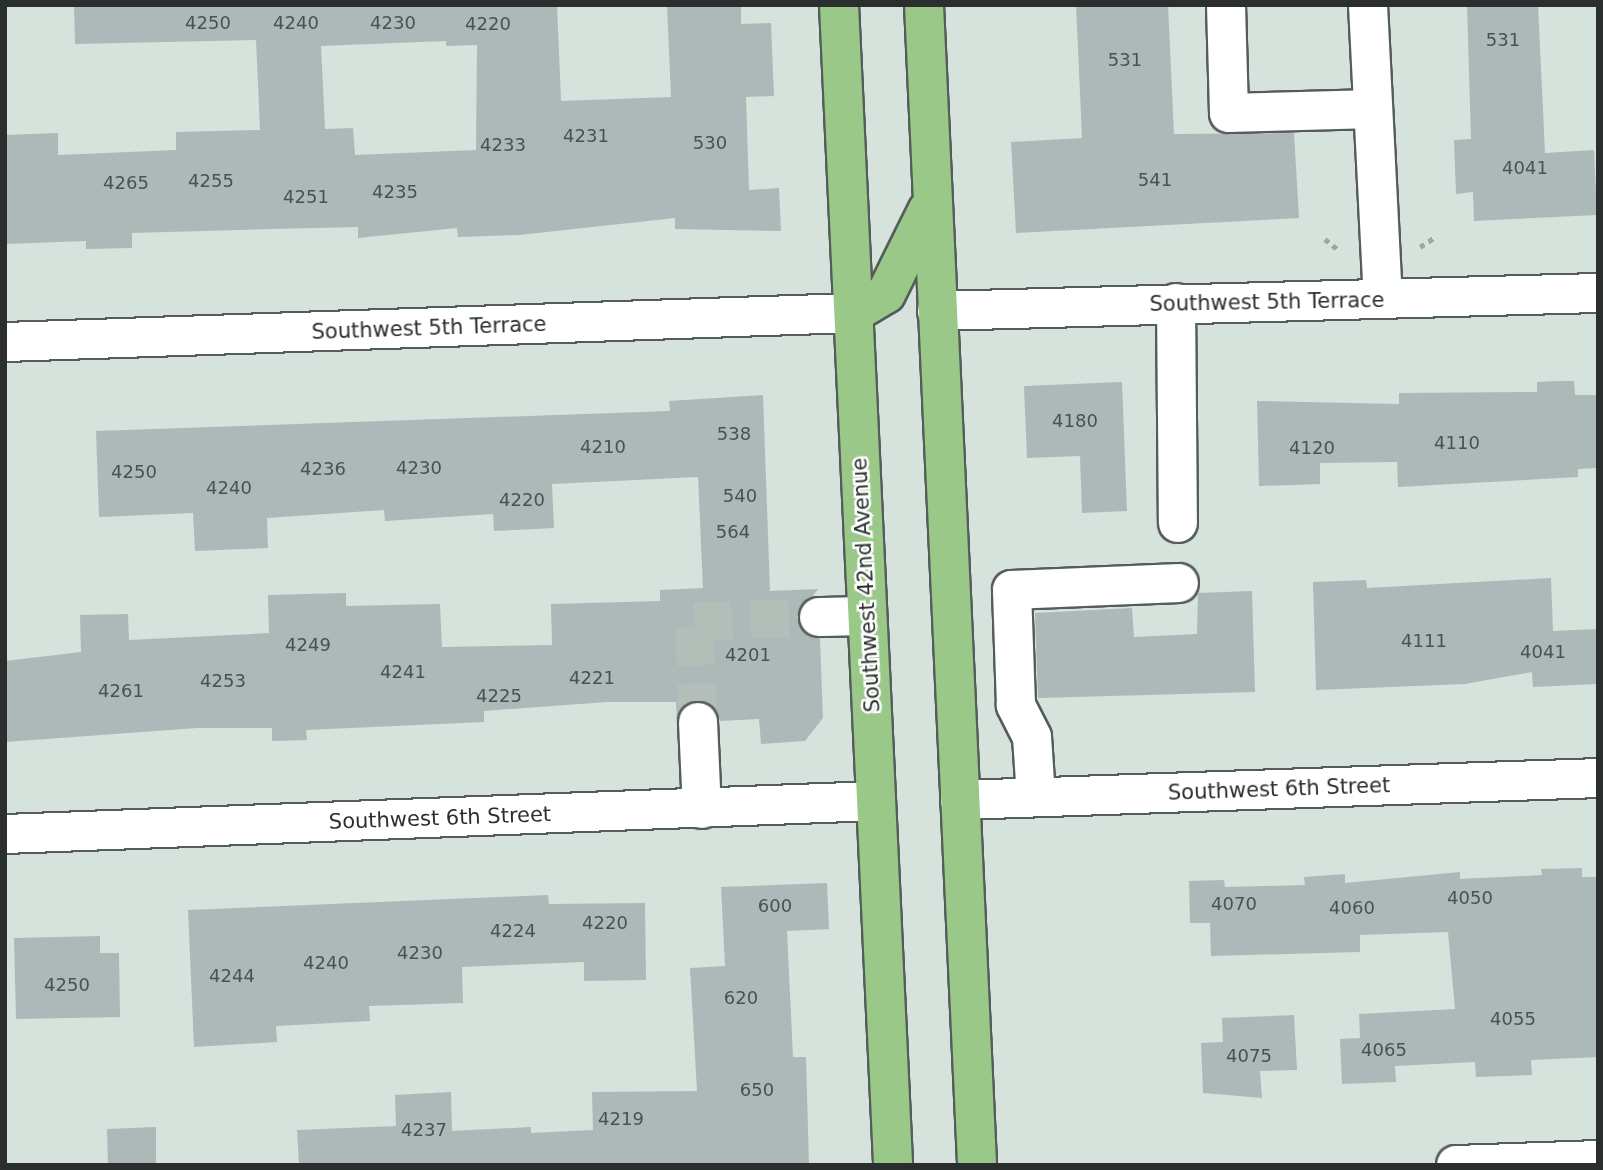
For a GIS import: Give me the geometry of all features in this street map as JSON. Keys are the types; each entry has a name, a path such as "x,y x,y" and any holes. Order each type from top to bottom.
{"main road":[{"name":"Southwest 42nd Avenue","path":"839,5 893,1165"},
{"path":"924,5 977,1165"},
{"path":"854,313 886,295 932,198"}],"street":[{"path":"1226,5 1229,113 1373,109"},
{"path":"1368,5 1382,299"},
{"name":"Southwest 5th Terrace","path":"937,311 1598,293"},
{"path":"1176,303 1178,523"},
{"name":"Southwest 5th Terrace","path":"5,342 854,313"},
{"path":"1035,797 1032,737 1016,705 1012,590 1179,583"},
{"path":"820,617 867,616"},
{"path":"698,722 702,809"},
{"name":"Southwest 6th Street","path":"960,800 1598,778"},
{"name":"Southwest 6th Street","path":"5,834 875,801"},
{"path":"1456,1165 1598,1160"}],"path":[{"path":"1325,239 1343,254"}],"building":[{"path":"74,5 557,5 561,101 671,97 667,5 741,5 741,24 771,23 774,96 746,97 749,190 779,188 781,231 675,229 675,218 519,235 458,237 457,228 358,238 358,227 132,233 132,248 86,249 86,241 5,244 5,135 58,133 58,155 176,150 176,132 260,130 256,40 75,44","holes":["446,41 446,46 477,45 476,150 355,155 353,128 325,129 321,46"]},
{"path":"1076,5 1168,5 1174,134 1294,133 1299,218 1016,233 1011,142 1082,138"},
{"path":"1467,5 1538,5 1545,153 1594,150 1597,215 1474,221 1473,192 1456,194 1454,140 1471,139"},
{"path":"1574,381 1575,395 1598,395 1598,468 1578,469 1578,477 1398,487 1397,462 1320,463 1320,484 1259,486 1257,401 1399,404 1399,393 1537,392 1537,382"},
{"path":"1122,382 1127,511 1082,513 1080,456 1027,458 1024,386"},
{"path":"763,395 770,591 818,589 797,617 808,636 820,639 823,718 805,741 761,744 759,719 720,721 716,710 698,700 686,704 677,720 676,702 607,702 484,711 484,722 306,730 307,740 272,741 272,728 197,728 5,742 5,661 81,652 80,615 128,614 129,640 269,633 268,595 346,593 346,606 440,604 442,647 552,645 551,604 660,601 660,590 703,588 698,477 552,484 554,528 494,531 493,514 385,521 384,510 267,518 268,548 195,551 193,513 99,517 96,431 670,411 669,401"},
{"path":"1551,578 1553,631 1598,629 1598,684 1533,687 1532,672 1465,684 1316,690 1313,582 1366,580 1367,588"},
{"path":"1252,591 1255,692 1038,698 1035,613 1132,608 1134,637 1197,634 1198,593"},
{"path":"1582,868 1582,877 1598,877 1598,1057 1531,1060 1532,1075 1476,1077 1475,1062 1395,1066 1396,1082 1342,1084 1340,1039 1360,1038 1359,1014 1455,1009 1448,932 1360,935 1360,952 1211,956 1210,923 1190,923 1189,881 1224,880 1225,887 1305,885 1304,877 1345,874 1345,883 1460,872 1460,879 1542,875 1541,869"},
{"path":"827,883 829,929 787,931 793,1057 806,1057 809,1165 299,1165 297,1130 396,1126 395,1095 451,1092 452,1131 531,1127 531,1133 593,1130 592,1092 697,1091 690,968 725,966 721,887"},
{"path":"548,895 549,904 645,903 646,980 584,981 584,962 462,967 463,1003 369,1006 370,1021 276,1026 277,1042 194,1047 188,910"},
{"path":"100,936 100,953 119,953 120,1017 16,1019 14,938"},
{"path":"1294,1015 1297,1070 1260,1071 1262,1098 1203,1093 1201,1043 1223,1042 1222,1018"},
{"path":"156,1127 156,1165 108,1165 107,1129"}],"tunnel":[{"path":"698,722 694,622 819,617"}]}
